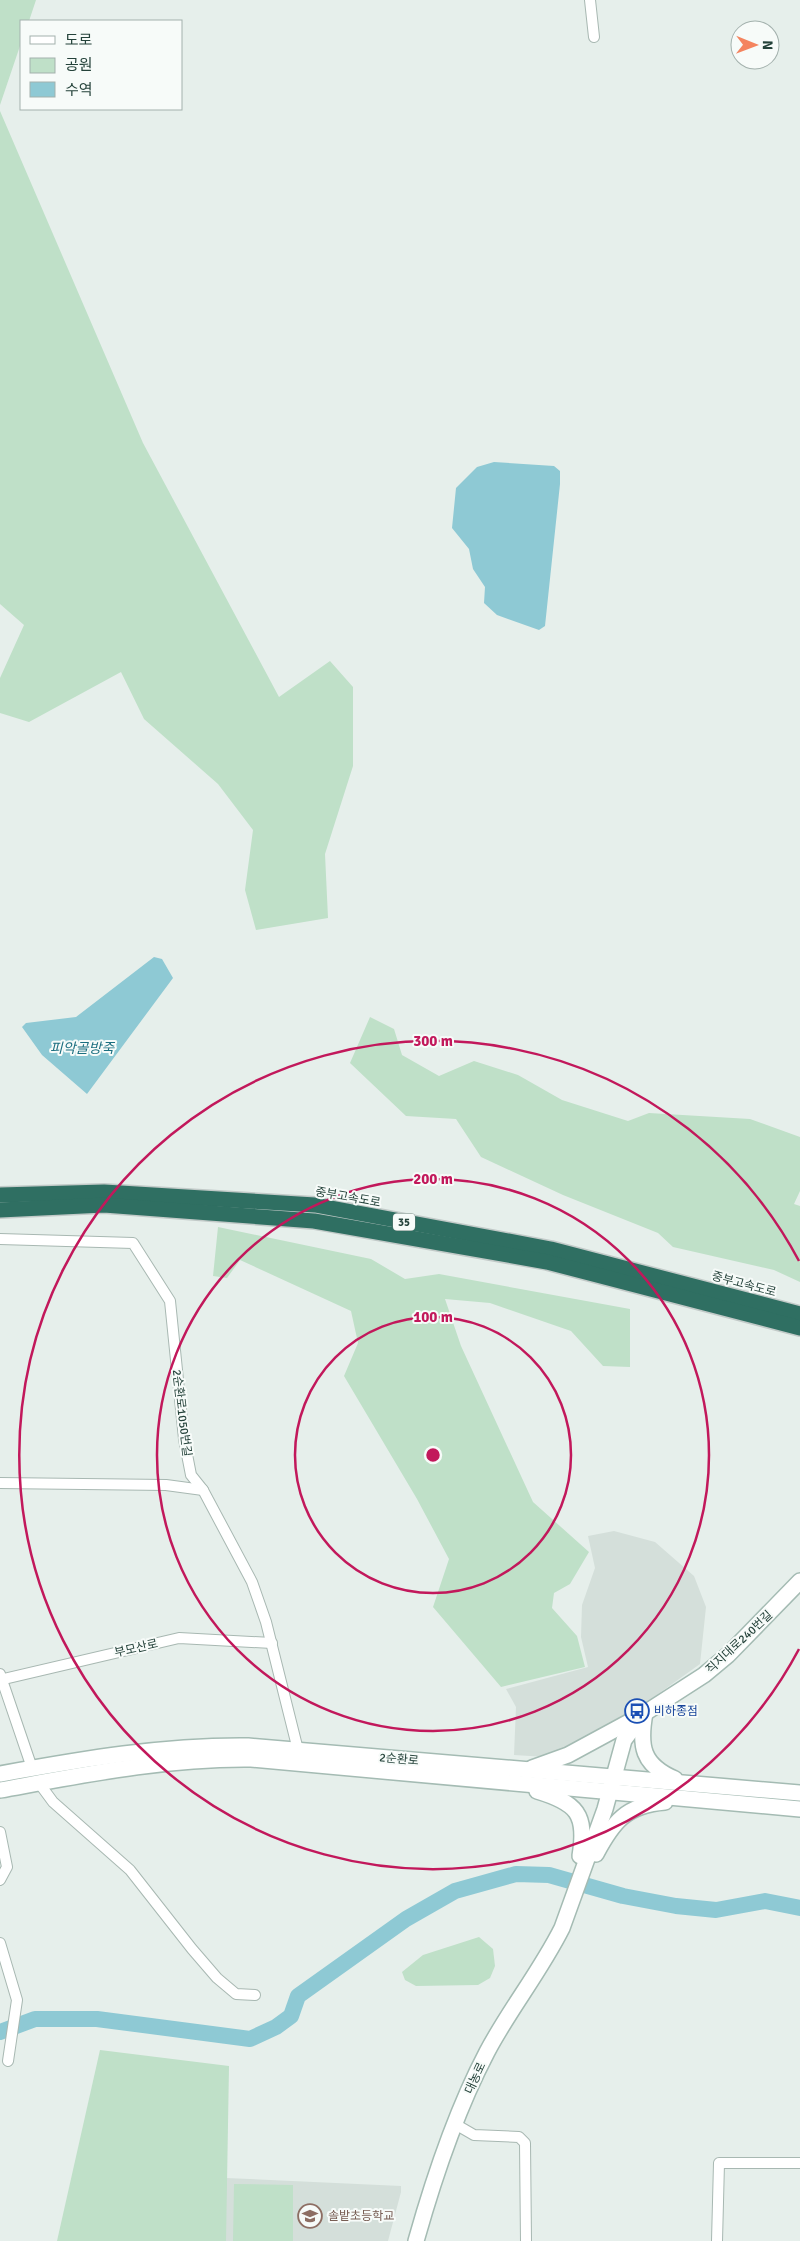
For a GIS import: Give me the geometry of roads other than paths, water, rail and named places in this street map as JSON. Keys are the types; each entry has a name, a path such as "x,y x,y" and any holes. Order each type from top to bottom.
{"highway":[{"name":"중부고속도로","path":"0,1195 104,1192 315,1206 551,1249 800,1314"},
{"name":"35","path":"0,1210 104,1206 314,1221 547,1262 800,1328"}],"main road":[{"name":"직지대로240번길","path":"592,1843 612,1784 624,1740 645,1714 704,1675 728,1655 800,1581"},
{"path":"527,1770 568,1755 645,1714"},
{"path":"645,1714 642,1743 652,1765 662,1773 686,1783"},
{"path":"624,1740 626,1724"},
{"name":"2순환로","path":"0,1774 177,1747 248,1746 300,1757 510,1782 686,1783 800,1793"},
{"name":"2순환로","path":"0,1790 173,1762 300,1757 527,1770 725,1803 800,1809"},
{"path":"510,1782 560,1798 569,1803 581,1819 592,1843 621,1817 636,1808 664,1802 725,1803"},
{"name":"대농로","path":"416,2241 429,2193 455,2124 487,2052 562,1928 592,1843"}],"street":[{"path":"590,0 594,38"},
{"name":"2순환로1050번길","path":"0,1239 133,1243 170,1302 184,1439 191,1475 203,1490 252,1582 272,1643 300,1757"},
{"path":"0,1483 166,1485 203,1490"},
{"name":"부모산로","path":"32,1768 1,1678 179,1638 272,1643"},
{"path":"39,1783 53,1802 130,1870 217,1978 236,1994 255,1995"},
{"path":"0,1832 7,1867 0,1880"},
{"path":"0,1943 17,2000 8,2061"},
{"path":"455,2124 474,2135 519,2137 525,2143 526,2241"},
{"path":"717,2241 719,2163 800,2163"}],"water":[{"path":"494,462 554,466 560,471 545,626 539,630 497,615 484,603 485,587 473,569 469,549 452,528 456,488 477,467"},
{"name":"피악골방죽","path":"154,957 162,959 173,978 87,1094 42,1055 22,1027 26,1023 76,1017"}],"waterway":[{"path":"0,2032 35,2019 97,2019 250,2039 276,2027 291,2016 298,1996 406,1919 455,1891 516,1874 549,1875 623,1896 676,1906 716,1910 765,1901 800,1908"}],"place":[{"name":"비하종점","path":"637,1711"},
{"name":"솔밭초등학교","path":"310,2216"}]}
